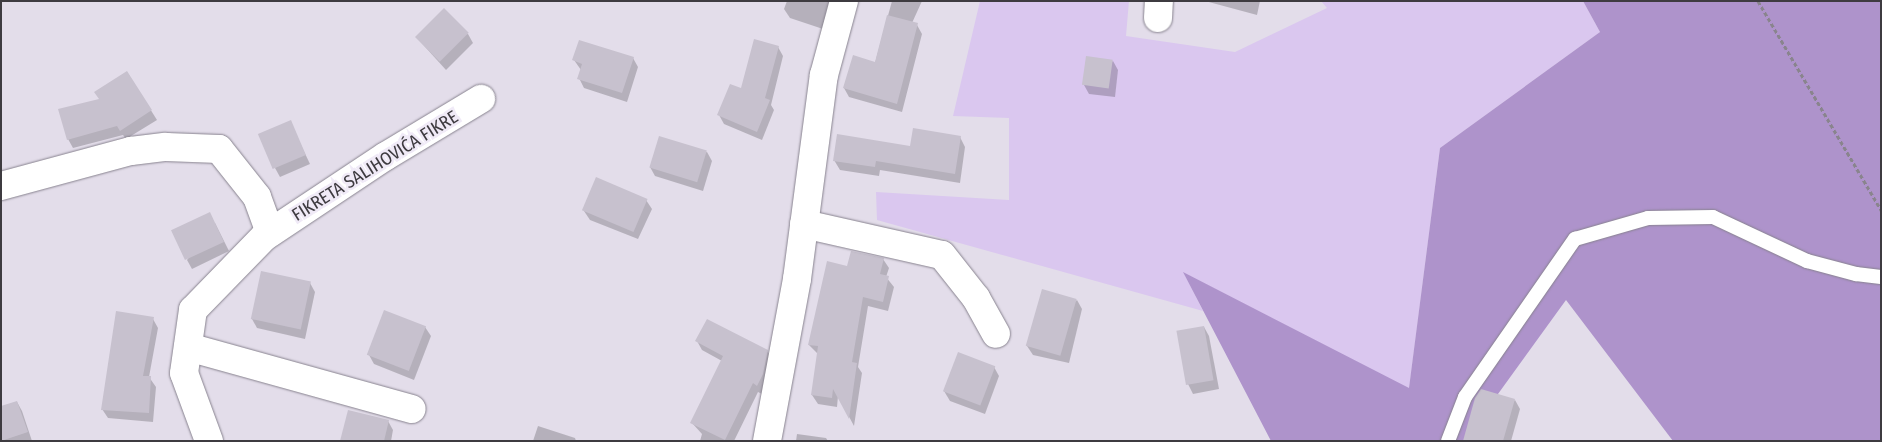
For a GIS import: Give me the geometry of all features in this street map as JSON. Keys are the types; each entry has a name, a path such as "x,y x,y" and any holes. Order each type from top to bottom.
{"street":[{"path":"767,441 797,279 824,76 844,1"},
{"name":"FIKRETA SALIHOVIĆA FIKRE","path":"209,441 184,373 193,310 270,233 386,156 481,99"},
{"name":"FIKRETA SALIHOVIĆA FIKRE","path":"1,186 131,151 166,147 219,148 257,197 270,233"},
{"path":"804,224 942,255 976,298 996,334"},
{"path":"188,347 412,409"}],"lane":[{"path":"1448,441 1465,397 1575,239 1648,218 1713,217 1807,261 1856,274 1881,277"}],"path":[{"path":"1758,1 1881,210"}],"shaded area":[{"path":"980,1 1129,1 1126,36 1235,52 1327,8 1321,1 1583,1 1600,32 1440,148 1409,389 1184,273 1203,311 877,220 876,192 1009,200 1009,118 953,116"},
{"path":"1583,1 1881,1 1881,441 1673,441 1566,300 1464,441 1271,441 1183,272 1409,388 1440,148 1600,32"}],"building":[{"path":"444,8 469,33 440,62 415,37"},
{"path":"887,15 918,23 897,104 843,88 853,55 875,62"},
{"path":"754,39 779,46 765,98 770,100 757,132 717,115 730,84 741,88"},
{"path":"579,40 634,57 622,93 577,79 582,64 572,60"},
{"path":"1086,56 1113,60 1109,88 1082,85"},
{"path":"127,71 152,110 120,131 117,126 67,140 58,109 99,99 94,92"},
{"path":"291,120 306,155 273,169 258,134"},
{"path":"913,128 961,136 955,174 876,161 875,167 833,161 837,134 910,146"},
{"path":"659,136 707,151 697,182 649,168"},
{"path":"596,177 648,199 633,232 582,210"},
{"path":"210,212 224,242 185,260 171,230"},
{"path":"851,251 884,258 880,274 889,276 883,302 863,297 852,362 857,363 849,419 833,389 832,398 811,395 818,346 808,345 827,261 847,266"},
{"path":"261,271 311,282 301,330 251,319"},
{"path":"1042,289 1077,299 1060,356 1026,346"},
{"path":"384,310 426,326 409,371 367,355"},
{"path":"116,311 154,317 143,376 151,376 149,413 101,410"},
{"path":"707,319 768,350 763,374 757,386 753,383 725,440 690,423 723,356 695,341"},
{"path":"1204,326 1214,380 1186,385 1176,331"},
{"path":"958,352 995,366 980,406 943,391"},
{"path":"1481,389 1515,399 1503,441 1463,441 1475,398"},
{"path":"17,401 28,432 1,441 1,406"},
{"path":"348,410 389,420 384,441 340,441"}]}
